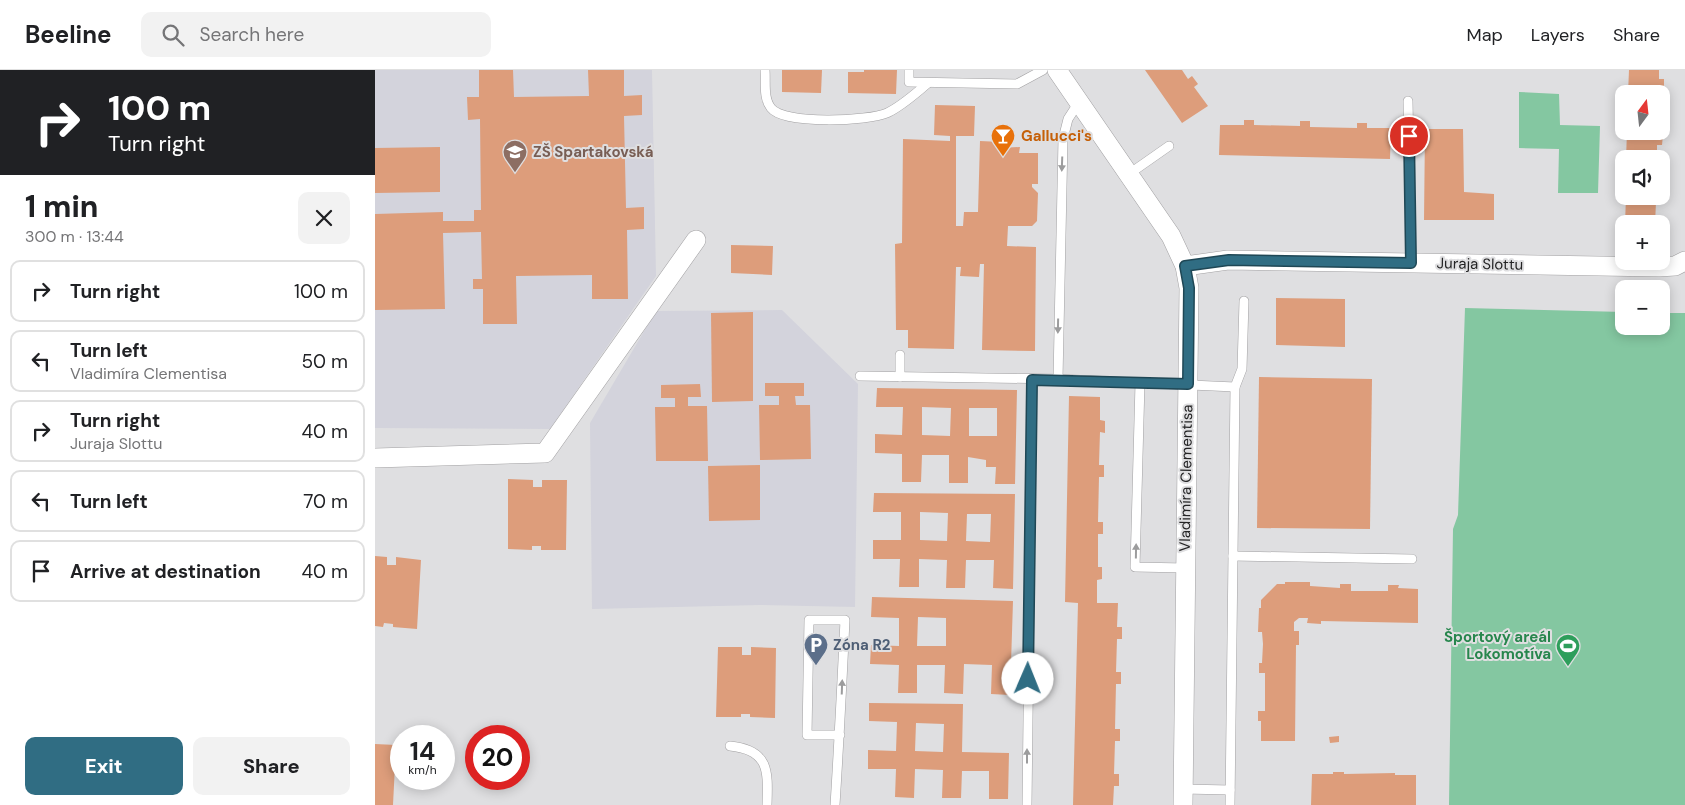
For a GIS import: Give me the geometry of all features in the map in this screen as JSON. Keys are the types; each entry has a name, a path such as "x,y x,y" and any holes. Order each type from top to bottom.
{"street":[{"name":"Vladimíra Clementisa","path":"1057,70 1171,236 1185,266 1189,288 1183,797"},
{"path":"375,458 545,453 696,240"},
{"name":"Juraja Slottu","path":"1185,266 1229,260 1659,267 1675,266 1685,261"}],"lane":[{"path":"765,70 766,97 771,108 781,116 796,118 864,118 887,113 911,97 927,83"},
{"path":"909,70 909,82 1017,84 1043,70"},
{"path":"1409,101 1411,263"},
{"path":"1058,380 1063,139 1069,119 1079,102"},
{"path":"1129,174 1169,146"},
{"path":"1230,805 1235,387 1241,369 1244,301"},
{"path":"900,355 900,377"},
{"path":"860,376 1140,382 1235,387"},
{"path":"1027,805 1032,380"},
{"path":"1140,382 1135,567 1185,568"},
{"path":"1233,556 1412,559"},
{"path":"835,805 840,735 845,620 809,620 807,735 840,735"},
{"path":"730,746 749,750 759,756 765,765 768,776 767,805"},
{"path":"1183,797 1230,790"}],"shaded area":[{"name":"ZŠ Spartakovská","path":"375,70 652,70 656,276 550,429 375,428"},
{"path":"782,310 858,384 855,607 760,605 592,609 590,423 656,311"}],"green space":[{"path":"1519,92 1559,94 1560,125 1600,126 1598,193 1558,193 1559,149 1519,148"},
{"name":"Športový areál Lokomotíva","path":"1465,308 1615,312 1615,335 1670,335 1670,313 1685,313 1685,805 1449,805 1453,529 1458,515"}],"building":[{"name":"ZŠ Spartakovská","path":"479,70 513,70 514,97 589,96 588,70 624,70 624,96 642,95 642,115 624,116 626,208 644,207 644,229 627,230 628,299 592,299 592,275 516,276 517,324 483,324 483,289 473,289 473,279 482,279 481,232 443,233 445,309 375,310 375,214 443,212 443,221 474,221 474,210 481,210 480,119 468,120 467,97 479,97"},
{"path":"782,70 822,70 821,93 782,92"},
{"path":"864,70 897,70 896,94 848,93 848,72 864,72"},
{"path":"1145,70 1182,70 1188,79 1192,76 1198,84 1194,87 1208,106 1182,123"},
{"path":"1629,70 1659,70 1659,79 1664,79 1664,85 1628,85"},
{"path":"935,105 975,106 974,136 956,136 956,226 963,226 964,212 978,212 980,141 1001,142 1000,148 1020,147 1019,153 1038,153 1038,184 1032,184 1032,187 1038,193 1037,221 1032,226 1008,226 1007,246 1036,247 1035,351 982,350 984,264 980,264 979,277 960,276 961,267 956,267 954,349 908,348 908,330 896,330 895,244 902,243 903,139 950,141 950,136 934,135"},
{"path":"1244,120 1254,120 1254,125 1300,126 1300,121 1310,121 1310,127 1357,128 1357,123 1367,123 1367,128 1391,128 1390,159 1219,155 1220,125 1244,125"},
{"path":"1425,129 1463,129 1464,192 1494,194 1494,220 1424,220"},
{"path":"1627,140 1662,140 1662,145 1657,145 1657,150 1626,150"},
{"path":"440,147 440,192 375,193 375,148"},
{"path":"1626,205 1656,205 1655,215 1625,215"},
{"path":"731,245 773,246 772,275 731,273"},
{"path":"1276,298 1345,299 1345,347 1276,345"},
{"path":"753,312 753,401 712,402 711,313"},
{"path":"1259,377 1372,379 1370,529 1257,528"},
{"path":"765,383 804,383 804,396 795,396 796,405 810,405 811,459 760,460 759,405 779,405 779,396 765,396"},
{"path":"700,384 701,397 688,397 688,406 707,406 708,461 656,461 655,407 675,407 675,398 661,398 661,385"},
{"path":"877,388 1017,390 1015,484 995,484 996,467 986,467 986,460 968,457 968,483 949,483 949,455 922,455 921,482 902,482 902,454 875,453 875,434 902,435 903,407 876,407","holes":["922,407 951,408 950,436 922,435","969,408 997,408 997,436 969,436"]},
{"path":"1069,396 1100,397 1100,420 1105,421 1105,433 1100,432 1099,465 1104,465 1104,477 1099,477 1098,522 1103,522 1103,534 1098,534 1098,567 1102,567 1102,579 1097,580 1097,603 1118,603 1117,627 1122,627 1122,639 1117,639 1116,672 1121,672 1121,684 1116,684 1115,729 1120,729 1120,741 1115,741 1114,774 1119,774 1119,786 1114,786 1113,805 1073,805 1078,603 1065,602"},
{"path":"760,465 760,520 709,521 708,466"},
{"path":"508,479 533,480 533,487 542,487 542,480 567,480 566,550 541,550 541,546 532,546 532,550 508,549"},
{"path":"874,493 1015,494 1013,589 993,588 994,560 966,560 965,588 946,588 947,560 919,559 919,587 899,587 900,559 873,559 873,540 901,540 901,512 873,512","holes":["920,512 948,513 947,541 920,540","967,514 991,514 990,542 966,541"]},
{"path":"375,556 387,557 387,565 396,565 396,557 421,560 417,629 393,627 393,624 384,623 383,627 375,626"},
{"path":"1285,582 1310,582 1310,586 1340,588 1340,584 1351,584 1351,591 1388,591 1388,585 1399,585 1398,588 1418,589 1418,623 1321,621 1321,624 1307,623 1308,618 1299,618 1294,622 1294,631 1299,631 1299,645 1296,645 1295,741 1261,741 1261,721 1258,721 1258,711 1265,711 1265,673 1259,673 1259,663 1262,663 1263,644 1262,632 1258,632 1259,608 1261,608 1261,600 1277,584 1285,584"},
{"path":"872,597 1013,601 1010,695 991,694 992,665 964,664 963,694 944,693 945,665 917,665 917,693 898,693 899,665 870,664 871,645 899,646 899,618 871,617","holes":["918,617 946,618 946,646 917,646"]},
{"path":"718,647 742,647 742,655 751,655 751,647 776,648 775,718 750,717 750,714 741,714 741,717 716,717"},
{"path":"869,703 963,704 962,752 1009,753 1008,799 989,799 989,771 962,771 961,798 942,798 943,770 915,769 914,798 895,797 896,769 868,769 868,750 896,751 897,722 869,721","holes":["916,723 944,724 943,752 915,751"]},
{"path":"1339,736 1339,742 1330,743 1329,737"},
{"path":"375,744 390,745 390,790 394,790 393,805 375,805"},
{"path":"1333,772 1344,772 1344,774 1395,773 1395,775 1416,775 1416,805 1311,805 1312,774 1333,774"}],"place":[{"name":"Gallucci's","path":"1003,157"},
{"name":"ZŠ Spartakovská","path":"515,173"},
{"name":"Zóna R2","path":"816,666"},
{"name":"Športový areál Lokomotíva","path":"1568,667"}],"route":[{"path":"1028,679 1032,380 1188,384 1189,288 1185,266 1229,260 1411,263 1409,136"}]}
